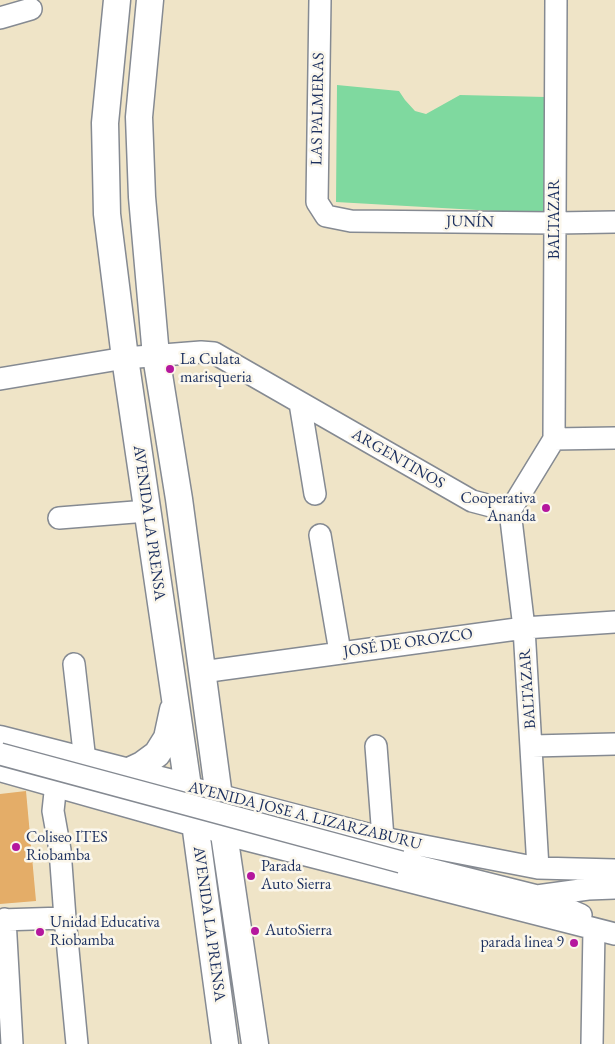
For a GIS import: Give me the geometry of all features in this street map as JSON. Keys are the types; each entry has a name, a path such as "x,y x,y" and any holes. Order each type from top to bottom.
{"main road":[{"name":"AVENIDA LA PRENSA","path":"117,0 105,123 107,205 125,358 188,787 195,823 225,1044"},
{"name":"AVENIDA LA PRENSA","path":"150,0 140,117 142,197 156,356 179,499 224,834 255,1044"},
{"path":"127,772 142,766 157,754 167,738 176,697"},
{"name":"AVENIDA JOSE A. LIZARZABURU","path":"0,739 188,787"},
{"name":"AVENIDA JOSE A. LIZARZABURU","path":"0,768 195,823"}],"street":[{"name":"LAS PALMERAS","path":"320,0 317,202 326,216"},
{"name":"BALTAZAR","path":"554,439 556,0"},
{"path":"0,18 31,9"},
{"name":"JUNÍN","path":"326,216 351,221 556,224 615,222"},
{"name":"ARGENTINOS","path":"125,358 201,352 214,353 472,501 510,512"},
{"path":"0,379 125,358"},
{"path":"300,403 315,494"},
{"path":"510,512 554,439 615,438"},
{"path":"59,518 147,511"},
{"name":"BALTAZAR","path":"510,512 524,628 538,868"},
{"path":"320,535 340,652"},
{"name":"JOSÉ DE OROZCO","path":"202,672 524,628 615,622"},
{"path":"74,664 85,761"},
{"path":"532,746 615,744"},
{"path":"376,746 383,838"},
{"path":"0,754 401,862 537,896 580,915 615,924"},
{"path":"56,783 53,811 60,850 77,1044"},
{"name":"AVENIDA JOSE A. LIZARZABURU","path":"188,787 383,838 538,868 615,870"},
{"name":"AVENIDA JOSE A. LIZARZABURU","path":"195,823 224,834 615,934"},
{"path":"537,896 615,888"},
{"path":"12,1044 3,920 65,918"},
{"path":"592,1044 594,929"}],"green space":[{"path":"337,85 399,91 415,111 426,114 460,95 546,97 548,214 336,202"}],"building":[{"name":"Coliseo ITES Riobamba","path":"26,791 36,901 0,904 0,794"}],"place":[{"name":"La Culata marisqueria","path":"170,369"},
{"name":"Cooperativa Ananda","path":"546,508"},
{"name":"Coliseo ITES Riobamba","path":"16,847"},
{"name":"Parada Auto Sierra","path":"251,876"},
{"name":"AutoSierra","path":"255,931"},
{"name":"Unidad Educativa Riobamba","path":"40,932"},
{"name":"parada linea 9","path":"574,943"}]}
